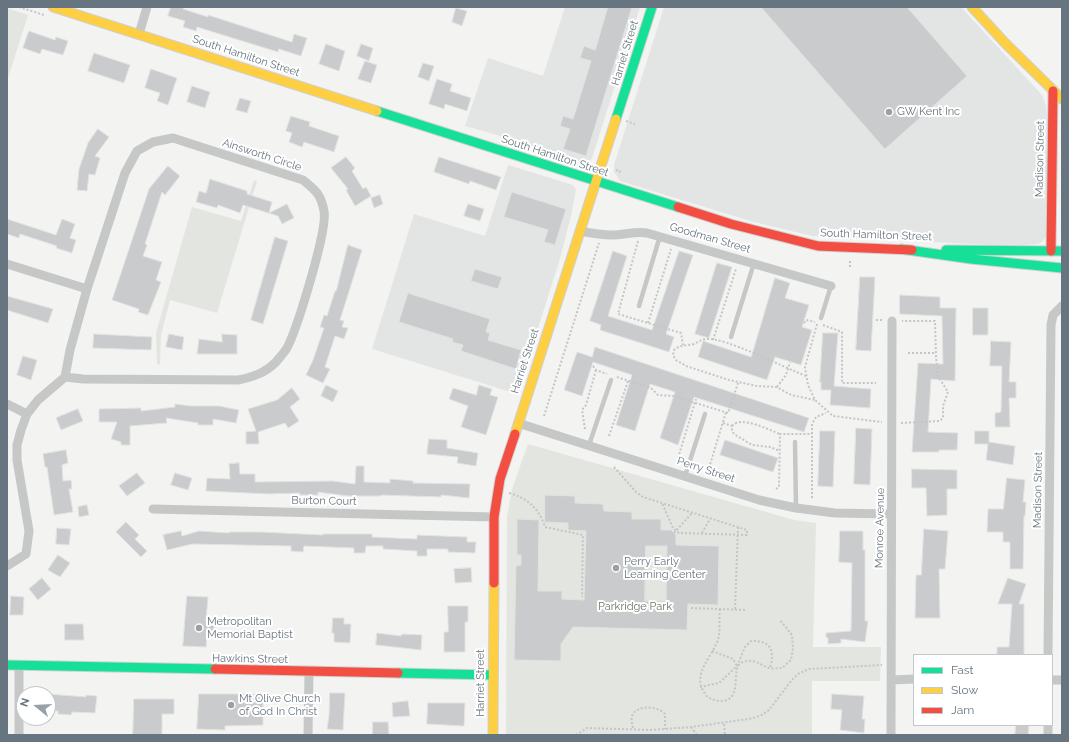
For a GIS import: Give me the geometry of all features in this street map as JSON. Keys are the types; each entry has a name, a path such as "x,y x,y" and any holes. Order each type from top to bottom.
{"main road":[{"name":"South Hamilton Street","path":"53,7 595,182 731,224 792,241 818,246 902,249 1062,251"},
{"name":"Harriet Street","path":"493,735 492,675 494,518 500,479 652,7"},
{"path":"972,7 1062,99"},
{"name":"Madison Street","path":"1051,251 1053,91"},
{"path":"902,249 971,259 1062,268"},
{"name":"Hawkins Street","path":"7,666 309,673 492,675"}],"street":[{"path":"139,34 147,7"},
{"name":"Ainsworth Circle","path":"173,138 302,180 319,194 325,212 324,233 294,328 287,348 275,363 258,376 238,380 83,379 65,377 70,350 87,289 125,173 138,151 153,142 173,138"},
{"name":"Goodman Street","path":"580,231 609,235 625,235 636,231 660,236 831,286"},
{"path":"7,264 87,289"},
{"name":"Madison Street","path":"1048,654 1051,326 1053,315 1062,306"},
{"name":"Monroe Avenue","path":"891,735 891,514 893,423 892,320"},
{"path":"7,566 26,554 29,531 17,460 18,444 27,414 38,400 65,377"},
{"path":"7,404 27,414"},
{"name":"Perry Street","path":"518,423 758,500 796,508 834,513 891,514"},
{"name":"Burton Court","path":"153,509 494,518"},
{"path":"19,666 19,735"},
{"path":"308,735 309,673"},
{"path":"891,680 913,680"}],"lane":[{"path":"639,306 660,236"},
{"path":"731,337 754,263"},
{"path":"821,318 831,286"},
{"path":"589,445 611,380"},
{"path":"686,476 706,414"},
{"path":"795,442 796,508"}],"path":[{"path":"630,122 635,124"},
{"path":"616,170 620,171 619,175"},
{"path":"544,416 599,240"},
{"path":"635,240 639,241 637,250 618,314 681,333 683,345"},
{"path":"648,323 672,246"},
{"path":"850,260 850,267"},
{"path":"713,340 737,266"},
{"path":"804,323 806,320 842,332 842,383 876,383"},
{"path":"876,320 936,321 936,353 939,380 948,392 943,406 943,418 940,421 927,423 898,423"},
{"path":"818,323 806,360 806,376 811,394 815,400 827,412 840,417 885,422"},
{"path":"806,376 745,350 713,340 706,339 693,344 683,345 674,350 673,355 681,363 738,383 777,387 791,395 815,400"},
{"path":"908,353 936,353"},
{"path":"777,387 789,369 790,362"},
{"path":"593,366 596,370 609,374"},
{"path":"585,429 582,410 586,405 596,370"},
{"path":"615,376 651,388 658,395 674,396 726,412"},
{"path":"609,436 628,380"},
{"path":"709,468 726,412 728,413 738,383"},
{"path":"678,458 696,399"},
{"path":"812,498 813,421 827,412"},
{"path":"732,426 735,423 741,422 760,425 780,434 812,434"},
{"path":"723,423 732,426"},
{"path":"732,426 732,431 734,434 752,444 770,447 780,451"},
{"path":"776,489 779,487 780,434"},
{"path":"614,467 636,492 643,497 747,530 747,535 675,532"},
{"path":"509,493 522,497 531,502 543,520 544,527 583,535 582,597"},
{"path":"662,503 675,532"},
{"path":"675,532 692,513"},
{"path":"701,533 710,519"},
{"path":"735,609 738,527"},
{"path":"692,608 747,610"},
{"path":"720,609 718,637 700,675 700,687 707,697 721,701 731,697 735,690 737,666 745,647 751,641 758,641 771,649 773,658 770,668"},
{"path":"700,687 719,684 741,662 748,660 770,668 782,668 791,660 793,648 792,635 780,620"},
{"path":"712,651 733,659 737,666"},
{"path":"576,735 587,728 691,728 724,724 760,716 769,710 798,674 809,669 891,665"},
{"path":"633,728 632,717 635,711 641,708 657,708 665,714 665,729"},
{"path":"724,724 725,735"},
{"path":"691,728 697,735"}],"shaded area":[{"path":"565,7 640,7 592,158 588,164 585,165 504,137 465,126 488,58 543,76"},
{"path":"664,7 961,7 1042,95 1046,106 1048,125 1046,237 1042,242 1037,244 1013,246 812,236 750,221 620,181 614,172 614,165"},
{"path":"508,165 573,185 576,189 571,216 559,262 517,394 372,349 414,214 485,236"}],"green space":[{"path":"7,8 28,15 7,81"},
{"path":"254,180 257,181 217,313 170,300 161,335 160,365 157,364 156,333 192,207 241,221"},
{"name":"Parkridge Park","path":"528,444 794,520 816,523 813,647 881,647 880,681 812,681 812,735 506,735 507,517 512,489"}],"building":[{"path":"171,7 184,7 183,9 208,17 208,15 292,42 294,34 307,38 301,56 279,49 278,52 197,27 196,31 183,27 185,21 168,16"},
{"path":"608,7 632,7 586,156 563,149 570,129 560,126 563,116 573,119 591,61 580,58 584,46 595,50"},
{"name":"GW Kent Inc","path":"761,7 907,7 967,76 885,149"},
{"path":"456,8 467,11 462,26 452,22"},
{"path":"29,31 55,40 56,37 68,41 63,55 42,49 40,54 23,48"},
{"path":"326,44 345,51 339,71 319,64"},
{"path":"361,44 373,48 369,61 357,56"},
{"path":"94,53 130,65 124,83 88,71"},
{"path":"365,61 377,65 371,83 358,79"},
{"path":"423,63 434,66 429,81 418,77"},
{"path":"151,69 177,78 168,105 157,101 160,93 145,88"},
{"path":"437,79 452,84 450,91 471,98 467,111 445,104 444,109 429,104"},
{"path":"192,86 210,92 205,108 187,102"},
{"path":"240,98 251,101 247,113 236,110"},
{"path":"291,116 310,122 309,126 339,136 334,152 304,142 302,147 289,142 292,133 286,131"},
{"path":"98,129 109,137 95,156 100,158 95,175 89,174 87,191 77,190 79,169 88,143"},
{"path":"346,157 355,168 352,171 363,189 366,187 371,196 355,206 346,190 348,189 331,168"},
{"path":"439,157 501,177 496,190 470,181 469,184 434,172"},
{"path":"168,166 180,176 165,195 162,192 145,244 147,245 143,256 162,262 156,280 161,282 148,315 138,312 139,309 112,300 149,189"},
{"path":"210,179 247,191 247,194 272,202 269,213 287,204 294,218 282,224 278,216 243,205 240,213 218,205 217,208 196,202 199,191 206,193"},
{"path":"512,192 566,209 555,245 544,242 548,230 504,217"},
{"path":"380,195 383,204 374,208 371,198"},
{"path":"468,204 484,209 480,221 464,216"},
{"path":"7,219 56,235 62,219 75,224 70,238 76,240 72,253 56,248 57,246 20,234 19,238 7,234"},
{"path":"275,237 288,241 263,324 251,320"},
{"path":"348,245 362,250 340,320 344,321 342,327 348,328 344,339 335,336 325,367 330,369 323,383 306,375 324,328 320,327 324,315 327,316 336,291"},
{"path":"613,251 627,256 608,316 652,330 679,251 693,255 666,334 674,337 669,352 600,330 601,325 590,321"},
{"path":"717,263 732,267 709,338 695,334"},
{"path":"475,269 502,277 498,289 471,281"},
{"path":"860,277 875,277 871,351 856,350"},
{"path":"775,278 790,283 785,298 809,305 802,327 812,330 801,365 775,357 767,380 698,357 703,341 751,357"},
{"path":"408,293 490,319 486,332 490,333 488,340 521,350 516,369 461,351 463,345 452,342 453,339 399,322"},
{"path":"900,295 940,297 940,308 956,308 955,381 931,379 928,432 958,433 957,450 912,452 918,363 943,364 942,316 900,314"},
{"path":"7,296 53,309 48,323 7,310"},
{"path":"973,308 988,308 988,335 973,335"},
{"path":"823,333 838,333 834,386 871,389 870,408 830,405 831,390 821,390 820,382"},
{"path":"94,334 152,337 151,350 93,348"},
{"path":"169,334 184,337 182,350 166,347"},
{"path":"222,334 237,335 237,354 197,354 199,339 222,342"},
{"path":"991,341 1011,342 1009,382 1016,382 1016,398 1009,398 1010,427 995,427 995,413 1001,412 1002,366 990,366"},
{"path":"595,347 809,418 804,432 694,397 678,445 660,438 675,392 650,384 635,431 616,425 632,375 593,362 582,396 564,390 577,352 592,357"},
{"path":"23,356 37,360 31,380 17,375"},
{"path":"326,385 338,391 333,402 321,396"},
{"path":"479,385 492,389 490,395 498,397 486,435 461,427 468,406 449,399 453,388 476,395"},
{"path":"292,388 300,399 290,407 299,421 288,428 285,423 258,432 259,444 246,444 246,432 256,431 248,409 277,400"},
{"path":"175,404 191,406 219,406 239,410 236,423 213,419 213,425 198,425 198,423 166,418 167,423 130,426 130,445 121,445 121,442 111,439 117,422 99,422 99,409 141,408 141,411 175,407"},
{"path":"78,409 83,421 61,430 56,418"},
{"path":"856,428 872,429 870,485 854,484"},
{"path":"820,431 835,431 833,487 818,486"},
{"path":"975,431 989,431 989,442 1015,446 1013,465 986,460 988,444 975,444"},
{"path":"429,439 447,440 447,448 478,453 476,466 457,463 458,457 427,454"},
{"path":"725,440 778,458 773,472 720,455"},
{"path":"66,450 68,463 62,465 63,481 71,480 72,489 69,489 73,512 54,515 47,467 45,467 43,454"},
{"path":"239,463 240,474 255,474 255,482 333,481 355,484 356,466 364,466 364,482 390,483 390,479 413,481 413,483 470,484 469,498 441,495 441,497 381,495 348,496 318,492 318,495 300,495 300,493 269,494 206,491 207,478 230,479 229,464"},
{"path":"912,469 957,470 957,489 947,489 947,515 927,516 926,488 912,488"},
{"path":"137,473 145,483 127,496 119,486"},
{"path":"175,473 192,478 188,490 171,485"},
{"path":"1007,478 1025,480 1023,502 1026,502 1024,516 1023,569 1010,569 1010,542 1003,542 1003,532 987,532 988,509 1003,509"},
{"name":"Perry Early Learning Center","path":"545,495 575,496 575,503 603,504 604,511 632,512 632,519 661,519 661,530 671,530 676,535 676,545 719,546 718,605 688,604 687,630 573,627 561,644 561,661 514,660 516,566 521,565 521,555 517,555 517,519 539,520 538,591 562,591 562,599 584,600 586,531 568,530 568,523 545,522","holes":["646,546 667,546 666,601 645,601"]},
{"path":"87,505 89,515 79,517 78,507"},
{"path":"126,522 139,535 135,539 147,551 141,557 116,532"},
{"path":"57,528 71,529 69,545 56,544"},
{"path":"924,529 948,531 945,569 939,569 940,618 915,618 916,575 921,575"},
{"path":"181,531 182,536 199,531 323,535 372,534 372,537 417,539 417,535 467,537 467,542 476,542 475,553 448,552 448,549 427,549 427,556 417,556 417,551 383,549 383,546 366,546 365,553 354,553 354,548 304,546 303,552 291,551 291,546 192,544 167,550 163,535"},
{"path":"840,531 863,531 863,550 865,550 865,621 868,621 865,642 841,639 841,643 828,644 828,638 826,637 826,633 851,631 852,563 839,562"},
{"path":"58,555 70,563 60,577 48,570"},
{"path":"471,568 472,582 455,583 454,569"},
{"path":"42,578 51,589 38,600 29,589"},
{"path":"1008,578 1026,584 1019,604 1024,604 1024,654 997,654 997,647 1009,647 1012,604 998,604"},
{"path":"11,596 24,597 23,615 10,615"},
{"name":"Metropolitan Memorial Baptist","path":"187,596 208,597 206,621 215,621 214,636 207,635 206,647 183,646"},
{"path":"448,606 468,606 468,622 465,622 465,652 444,652 444,632 448,632"},
{"path":"333,618 344,618 344,624 351,624 350,643 334,642 334,633 332,633"},
{"path":"65,624 83,624 84,640 65,640"},
{"path":"377,633 401,636 402,634 422,635 421,650 376,645"},
{"path":"330,693 345,693 343,730 327,729"},
{"name":"Mt Olive Church of God In Christ","path":"199,694 263,694 263,725 225,726 225,730 197,729"},
{"path":"832,694 864,696 862,719 865,719 864,733 840,730 842,710 831,709"},
{"path":"56,695 86,697 86,695 97,696 95,713 72,712 71,715 58,714 58,711 56,711"},
{"path":"134,699 174,699 174,714 162,714 162,735 133,735"},
{"path":"408,701 410,716 393,717 392,703"},
{"path":"428,703 465,703 464,726 427,724"},
{"path":"373,722 388,722 389,735 373,735"},
{"path":"1016,726 1029,726 1028,735 1015,735"}],"traffic: fast":[{"path":"616,119 652,7"},
{"path":"377,111 678,207"},
{"path":"901,249 971,259 1062,268"},
{"path":"946,250 1062,251"},
{"path":"7,665 215,669"},
{"path":"398,673 493,675"}],"traffic: slow":[{"path":"53,7 377,111"},
{"path":"972,7 1005,43 1062,99"},
{"path":"515,434 616,119"},
{"path":"493,735 494,583"}],"traffic: jam":[{"path":"1051,251 1053,91"},
{"path":"678,207 731,224 818,246 912,250"},
{"path":"494,583 494,517 500,479 515,434"},
{"path":"215,669 398,673"}],"place":[{"name":"GW Kent Inc","path":"889,112"},
{"name":"Perry Early Learning Center","path":"616,568"},
{"name":"Metropolitan Memorial Baptist","path":"199,628"},
{"name":"Mt Olive Church of God In Christ","path":"231,705"}]}
